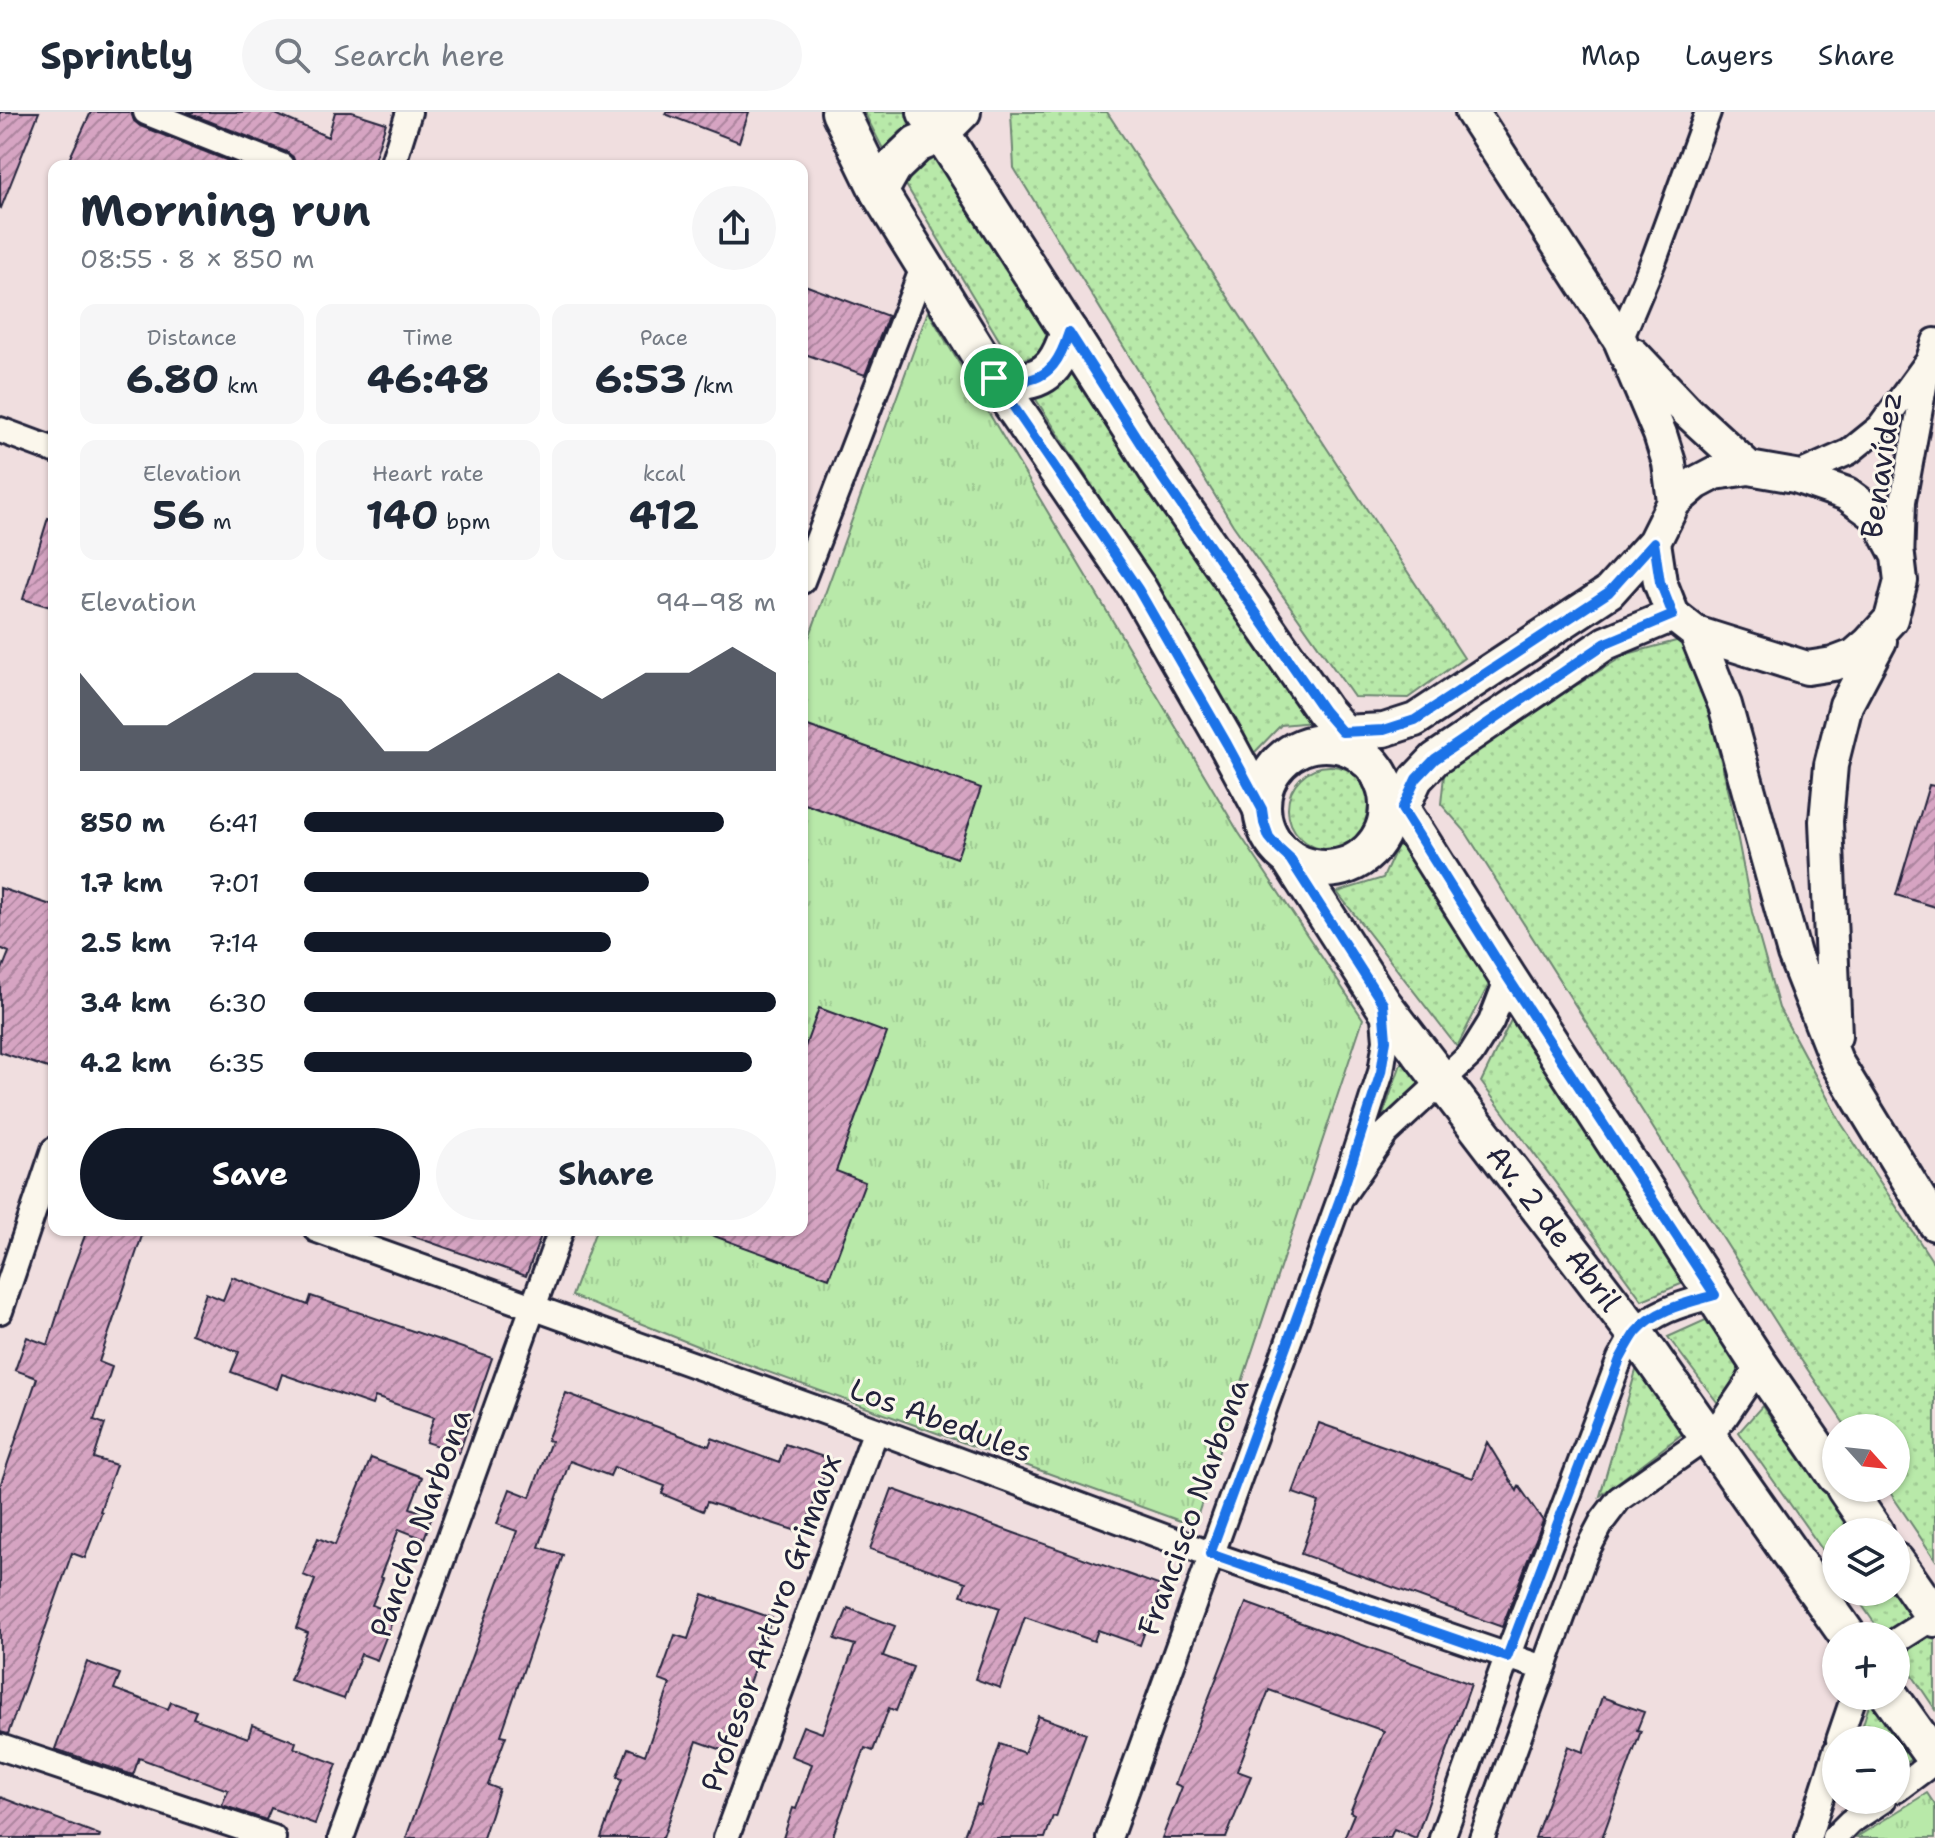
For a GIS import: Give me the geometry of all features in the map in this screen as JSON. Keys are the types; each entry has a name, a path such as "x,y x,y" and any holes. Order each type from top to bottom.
{"main road":[{"path":"840,112 879,192 994,378 1138,589 1262,809"},
{"path":"879,192 893,167 944,119 1069,332 1163,479 1324,711 1326,738 1330,743 1350,748 1374,768 1387,797 1387,816 1508,978 1758,1363 1822,1456"},
{"path":"994,378 1022,381 1045,375 1061,356 1069,332"},
{"path":"1326,738 1290,753 1274,768 1265,787 1262,809 1269,837 1290,859 1306,867 1341,868 1357,861 1371,849 1392,822"},
{"name":"Av. 2 de Abril","path":"1290,859 1383,1004 1635,1333 1838,1622"},
{"path":"1910,1582 1935,1617"},
{"path":"1900,1710 1935,1760"}],"street":[{"path":"146,112 266,160"},
{"path":"394,160 409,112"},
{"path":"1472,112 1620,340 1660,434 1669,463 1674,502"},
{"path":"1620,340 1655,257 1708,112"},
{"path":"808,557 924,265"},
{"path":"1620,340 1688,412 1749,468"},
{"name":"Benavídez","path":"1795,476 1849,452 1880,427 1932,350"},
{"name":"Benavídez","path":"1901,581 1903,501 1932,350"},
{"path":"0,430 48,448"},
{"path":"1326,738 1384,730 1415,720 1609,592 1654,542 1674,502 1696,483 1715,473 1749,468 1795,476 1847,494 1877,516 1898,556 1901,581 1891,619 1846,705 1831,765 1826,821 1837,1063"},
{"path":"1654,542 1660,582 1725,705 1794,954 1837,1063 1935,1224"},
{"path":"1392,822 1416,779 1435,759 1606,643 1684,624 1807,668 1833,664 1854,656 1891,619"},
{"name":"Francisco Narbona","path":"1340,1199 1386,1133 1471,1054 1491,1022 1508,978"},
{"name":"Francisco Narbona","path":"1109,1838 1340,1199 1381,1072 1386,1040 1383,1004"},
{"path":"0,1311 48,1168"},
{"name":"Los Abedules","path":"334,1236 876,1430 1210,1554 1543,1668"},
{"name":"Pancho Narbona","path":"341,1838 559,1236"},
{"path":"1442,1838 1620,1359 1635,1333 1653,1316 1715,1295"},
{"path":"1482,1838 1585,1554 1603,1520 1619,1499 1709,1436 1748,1383 1758,1363"},
{"name":"Profesor Arturo Grimaux","path":"726,1838 876,1430"},
{"path":"1910,1632 1935,1617"},
{"path":"0,1747 273,1838"},
{"path":"1910,1779 1935,1760"},
{"path":"1808,1838 1822,1794"},
{"path":"1834,1838 1862,1814"}],"green space":[{"path":"864,112 912,112 916,118 883,149"},
{"path":"1011,112 1107,112 1464,658 1408,698 1354,697 1233,525 1014,168"},
{"path":"941,158 1051,334 1040,354 1013,363 906,185 919,162"},
{"path":"928,311 1239,833 1363,1019 1194,1526 702,1348 572,1296 594,1236 808,1236 808,641"},
{"path":"1071,373 1314,722 1281,725 1254,753 1138,556 1035,398"},
{"path":"1680,640 1699,673 1729,793 1752,912 1779,1008 1841,1123 1935,1265 1935,1559 1896,1502 1910,1502 1910,1414 1838,1414 1781,1330 1465,831 1441,804 1445,766 1627,654"},
{"path":"1330,766 1346,769 1360,778 1369,792 1372,808 1369,824 1360,838 1346,847 1330,850 1314,847 1300,838 1291,824 1288,808 1291,792 1300,778 1314,769"},
{"path":"1403,834 1489,984 1457,1047 1337,892 1383,878"},
{"path":"1511,1020 1686,1282 1642,1300 1481,1082"},
{"path":"1403,1058 1420,1084 1377,1132"},
{"path":"1710,1318 1741,1369 1720,1406 1668,1337"},
{"path":"1637,1367 1686,1431 1600,1496"},
{"path":"1762,1406 1822,1488 1822,1502 1832,1502 1844,1518 1822,1518 1822,1549 1739,1432"},
{"path":"1863,1606 1908,1606 1914,1613 1900,1622 1874,1622"},
{"path":"1930,1633 1935,1641 1935,1709 1910,1672 1910,1646"},
{"path":"1868,1710 1886,1710 1898,1726 1862,1726"},
{"path":"1910,1742 1919,1754 1910,1760"},
{"path":"1927,1793 1935,1805 1935,1838 1855,1838 1893,1814 1910,1814 1910,1804"}],"building":[{"path":"0,112 39,112 1,208 0,207"},
{"path":"91,112 131,112 140,126 226,160 69,160"},
{"path":"186,112 271,112 328,137 335,112 352,112 386,123 374,160 294,160 287,152"},
{"path":"666,112 749,112 739,142"},
{"path":"808,286 888,316 865,375 808,355"},
{"path":"48,518 48,606 23,599"},
{"path":"808,726 981,788 957,858 808,805"},
{"path":"1929,785 1935,786 1935,907 1896,895"},
{"path":"0,888 48,904 48,1068 0,1052 0,975 9,952 0,948"},
{"path":"819,1008 887,1033 836,1171 865,1182 829,1278 714,1236 808,1236 808,1038"},
{"path":"85,1236 142,1236 99,1362 112,1367 94,1420 105,1424 94,1458 116,1465 85,1558 72,1553 8,1734 0,1732 0,1486 37,1378 15,1370 27,1337 48,1345"},
{"path":"413,1236 541,1236 526,1276"},
{"path":"232,1277 308,1305 311,1296 492,1358 459,1453 426,1442 434,1417 375,1397 372,1405 282,1374 277,1389 231,1372 239,1352 191,1334 206,1293 223,1300"},
{"path":"566,1393 709,1446 712,1438 779,1463 785,1444 830,1459 803,1533 707,1502 703,1511 662,1494 665,1486 614,1467 610,1476 570,1461 539,1547 563,1555 501,1735 506,1736 488,1785 499,1789 483,1838 406,1838 517,1531 497,1524 510,1489 530,1497 551,1441 547,1440"},
{"path":"1319,1423 1473,1478 1487,1442 1517,1491 1519,1486 1543,1521 1502,1627 1301,1554 1319,1502 1293,1493"},
{"path":"371,1458 422,1477 410,1508 432,1516 424,1539 399,1529 372,1605 395,1614 377,1660 361,1654 344,1699 290,1680 308,1633 296,1628 315,1580 303,1575 318,1538 335,1545"},
{"path":"892,1489 1161,1586 1140,1645 1098,1630 1094,1641 1025,1617 1000,1688 975,1679 1000,1608 961,1595 966,1582 870,1549"},
{"path":"703,1594 772,1618 725,1751 697,1741 663,1838 601,1838 622,1779 617,1777 628,1748 645,1755 670,1684 659,1680 675,1635 688,1639"},
{"path":"1246,1603 1471,1684 1416,1838 1394,1829 1390,1838 1344,1838 1354,1814 1350,1812 1384,1731 1269,1690 1237,1771 1251,1776 1226,1838 1162,1838 1182,1787 1175,1784"},
{"path":"848,1608 895,1626 883,1656 913,1667 896,1711 889,1708 873,1751 865,1748 832,1838 783,1838 812,1764 791,1756 803,1726 822,1733 855,1645 835,1639"},
{"path":"87,1662 120,1674 114,1689 168,1709 171,1702 196,1711 193,1718 248,1738 252,1725 296,1742 294,1748 337,1764 315,1824 271,1808 266,1820 222,1805 228,1790 139,1758 133,1775 55,1749"},
{"path":"1602,1697 1644,1712 1637,1730 1641,1731 1602,1838 1535,1838 1568,1746 1583,1752"},
{"path":"1038,1716 1086,1733 1056,1817 1053,1816 1045,1838 963,1838 976,1804 980,1805 1000,1744 1024,1753"},
{"path":"0,1797 100,1835 99,1838 0,1838"}],"route":[{"path":"1069,332 1163,479 1324,711 1342,732 1384,730 1415,720 1609,592 1654,542 1660,582 1673,615 1606,643 1435,759 1416,779 1402,809 1715,1295 1653,1316 1635,1333 1620,1359 1507,1657 1210,1554 1340,1199 1381,1072 1386,1040 1383,1004 1290,859 1269,837 1262,809 1138,589 994,378 1022,381 1045,375 1061,356 1069,332"}]}
